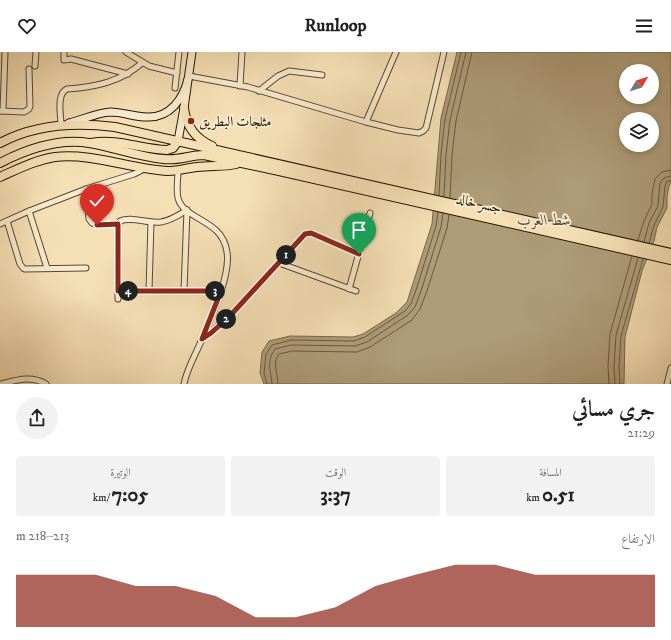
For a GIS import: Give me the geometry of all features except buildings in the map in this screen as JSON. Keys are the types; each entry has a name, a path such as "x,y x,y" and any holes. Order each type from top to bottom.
{"highway":[{"path":"184,108 187,122 196,135 204,142 228,153"},
{"path":"0,142 25,133 62,125 115,127 375,189"},
{"path":"88,143 102,140 114,141 167,150 173,148 178,141"},
{"path":"0,163 27,151 51,144 71,142 88,143 164,159 176,160 204,155 240,163 278,167"},
{"path":"0,177 35,162 65,156 93,159 163,171 178,171 197,167 240,163"},
{"name":"جسر خالد","path":"375,189 671,253"},
{"name":"جسر خالد","path":"375,189 671,260"}],"main road":[{"path":"178,141 192,52"},
{"path":"62,125 108,112 116,112 147,118 161,115 177,104 184,93 188,77"}],"street":[{"path":"5,52 1,111 24,112 29,109 29,69"},
{"path":"35,66 36,52"},
{"path":"64,52 64,60 71,59 128,74"},
{"path":"126,52 142,63 157,69 177,73"},
{"path":"175,88 179,52"},
{"path":"240,86 242,52"},
{"path":"366,122 396,52"},
{"path":"188,77 259,90 366,122 398,130 419,133 426,128 444,52"},
{"path":"62,125 60,95 63,90 67,88 97,86 128,74 142,63"},
{"path":"259,90 278,76 289,72 322,75"},
{"path":"0,224 86,189 134,174 146,168"},
{"path":"178,171 178,198 180,202 187,210 215,228 221,235 225,243 228,261 221,291 202,339 186,373 184,384"},
{"path":"86,189 89,218 92,223 97,225 118,224 123,220 160,223 187,210"},
{"path":"184,291 187,210"},
{"path":"29,211 46,268"},
{"path":"349,289 370,213"},
{"path":"7,221 21,266 25,269 86,268"},
{"path":"149,291 151,222"},
{"path":"118,224 118,299"},
{"path":"202,339 229,317 305,234 314,234 359,254"},
{"path":"279,263 356,291"},
{"path":"118,291 221,291"},
{"path":"667,384 671,369"},
{"path":"1,384 25,378 32,378 46,384"}],"water":[{"name":"شط العرب","path":"457,52 671,52 671,182 667,196 667,208 657,227 654,241 642,271 625,337 624,384 264,384 260,373 262,352 269,341 290,336 353,337 363,334 396,313 407,302 432,224 441,118"}],"place":[{"name":"مثلجات البطريق","path":"191,121"}],"route":[{"path":"97,225 118,224 118,291 221,291 202,339 229,317 305,234 311,233 359,254"}]}
